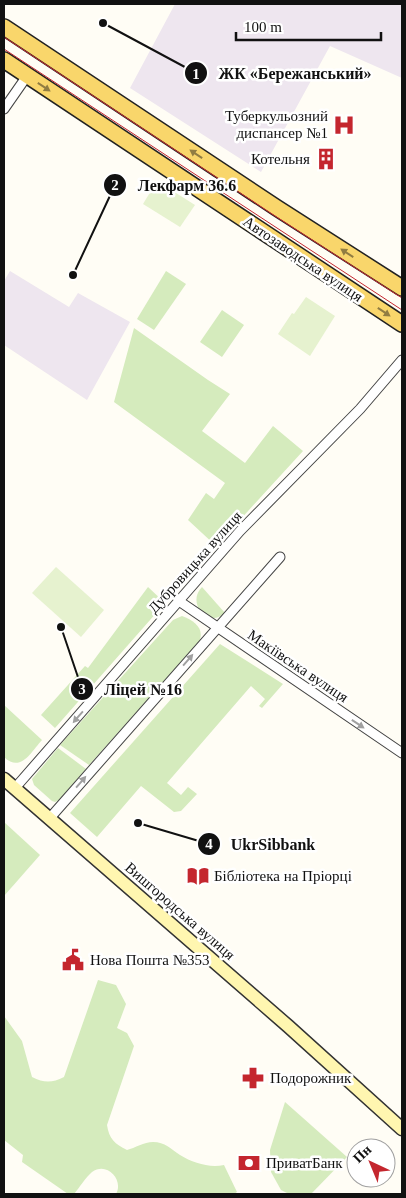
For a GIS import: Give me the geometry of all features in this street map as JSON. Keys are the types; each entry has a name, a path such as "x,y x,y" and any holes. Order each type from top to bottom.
{"main road":[{"name":"Автозаводська вулиця","path":"4,27 276,208 402,288"},
{"name":"Автозаводська вулиця","path":"4,60 402,324"},
{"name":"Вишгородська вулиця","path":"4,779 281,1020 402,1129"}],"street":[{"path":"4,109 27,76"},
{"name":"Дубровицька вулиця","path":"15,788 240,531 360,409 402,360"},
{"path":"49,818 280,557"},
{"name":"Макіївська вулиця","path":"179,601 402,753"}],"shaded area":[{"path":"175,4 402,4 402,78 330,46 261,172 130,88"},
{"path":"10,271 69,307 78,293 130,322 87,400 4,345 4,281"}],"green space":[{"path":"157,181 195,205 180,227 143,204"},
{"path":"166,271 186,284 154,330 137,319"},
{"path":"306,297 335,316 310,356 278,334 292,313 294,314"},
{"path":"222,310 244,325 222,357 200,342"},
{"path":"134,328 230,394 202,431 245,463 273,426 303,451 216,546 188,520 206,493 214,499 225,483 114,402"},
{"path":"56,567 104,610 81,637 32,593"},
{"path":"148,587 165,603 55,728 41,715 85,666 88,668"},
{"path":"202,587 225,613 212,618 201,612 196,600"},
{"path":"182,616 191,620 200,629 201,637 199,642 89,765 60,745 173,620"},
{"path":"220,644 283,684 262,708 259,706 265,699 251,686 167,783 181,795 188,787 197,794 181,811 174,812 141,786 97,837 70,813"},
{"path":"4,705 42,740 30,755 21,762 16,763 4,757"},
{"path":"58,748 86,769 59,800 55,802 34,785 32,779"},
{"path":"4,822 40,855 4,896"},
{"path":"98,980 116,985 126,1004 117,1028 127,1033 134,1046 107,1125 111,1137 116,1143 127,1150 146,1143 157,1142 190,1160 213,1166 224,1165 237,1192 234,1194 116,1194 118,1183 116,1178 108,1170 98,1169 92,1172 74,1194 68,1194 22,1162 23,1155 4,1140 4,1016 22,1041 32,1077 48,1082 60,1079 64,1077"},
{"path":"285,1102 346,1158 311,1194 289,1194 281,1190 271,1172 270,1150"}],"tram line":[{"path":"4,37 402,298"},
{"path":"4,49 402,310"}],"place":[{"name":"ЖК «Бережанський»","path":"103,23"},
{"name":"Туберкульозний диспансер №1","path":"344,125"},
{"name":"Котельня","path":"326,159"},
{"name":"Лекфарм 36.6","path":"73,275"},
{"name":"Ліцей №16","path":"61,627"},
{"name":"UkrSibbank","path":"138,823"},
{"name":"Бібліотека на Пріорці","path":"198,876"},
{"name":"Нова Пошта №353","path":"73,960"},
{"name":"Подорожник","path":"253,1078"},
{"name":"ПриватБанк","path":"249,1163"}]}
